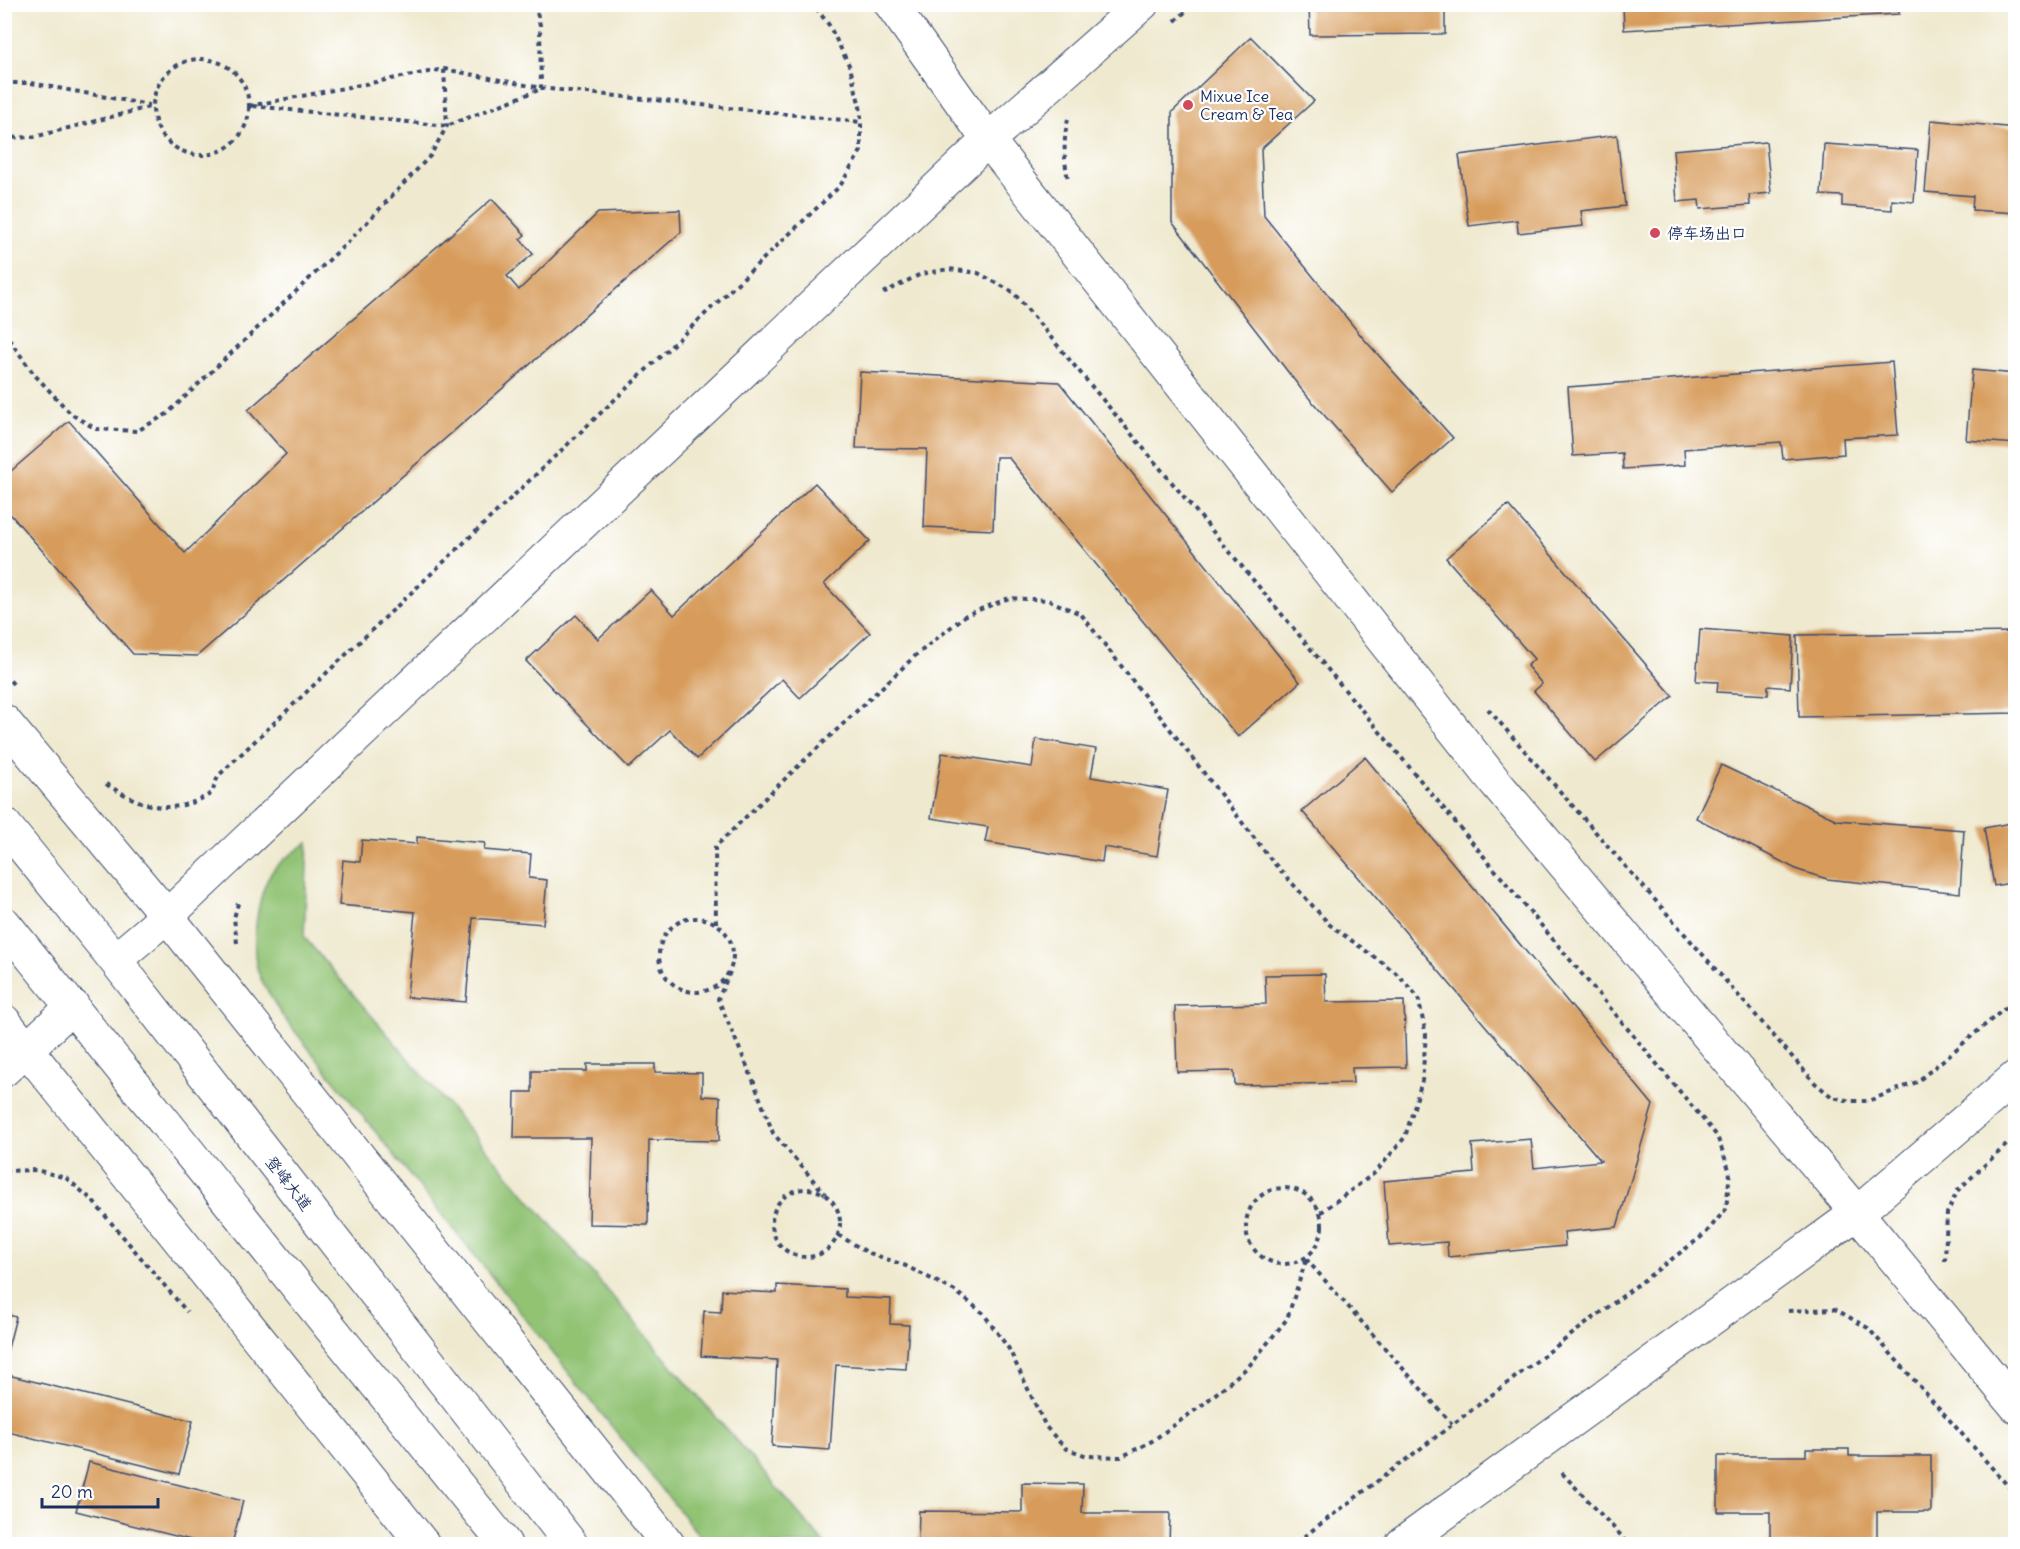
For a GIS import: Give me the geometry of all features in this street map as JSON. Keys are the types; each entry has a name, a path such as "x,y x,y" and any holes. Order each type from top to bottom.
{"street":[{"path":"891,4 988,140 1496,783 2016,1406"},
{"path":"115,960 167,916 988,140 1142,4"},
{"path":"4,721 167,916 668,1545"},
{"name":"登峰大道","path":"4,824 115,960 571,1545"},
{"path":"4,923 505,1545"},
{"path":"16,1059 73,1006"},
{"path":"4,1021 16,1059 423,1545"},
{"path":"1402,1545 1857,1213 2016,1077"}],"path":[{"path":"536,4 540,25 542,88"},
{"path":"98,778 125,795 157,808 194,804 213,793 218,776 840,186 861,151 861,111 850,67 829,25 813,4"},
{"path":"193,60 210,60 225,65 238,76 246,90 249,106 247,122 240,136 227,148 210,154 193,155 177,148 163,137 155,122 153,106 156,90 165,76 178,65 193,60"},
{"path":"4,332 33,373 71,414 96,429 137,431 167,414 350,240 430,156 447,126 444,69"},
{"path":"249,106 444,69 542,88 861,122"},
{"path":"4,83 31,83 153,106"},
{"path":"249,106 447,126 542,88"},
{"path":"4,138 34,137 153,106"},
{"path":"1069,118 1064,136 1064,161 1069,182"},
{"path":"874,297 921,274 949,269 978,273 1013,292 1717,1136 1730,1172 1726,1209 1705,1234 1294,1545"},
{"path":"716,923 716,847 915,656 966,615 1009,598 1048,600 1081,614 1272,861 1330,924 1395,972 1418,997 1426,1035 1422,1081 1405,1137 1376,1172 1320,1213"},
{"path":"4,674 20,692"},
{"path":"1484,705 1815,1083 1832,1097 1851,1101 1868,1101 1917,1082 2016,999"},
{"path":"730,972 722,982 708,991 692,993 676,988 664,976 658,961 659,947 664,933 675,924 688,918 702,918 716,923 726,932 732,944 734,958 730,972 718,999 773,1133 831,1199 838,1210 840,1222 838,1235 832,1246 809,1257 796,1256 785,1250 776,1241 771,1229 771,1216 776,1204 796,1189 808,1188 825,1194"},
{"path":"1945,1270 1944,1242 1947,1213 1958,1190 2016,1136"},
{"path":"4,1171 36,1170 66,1178 91,1198 191,1317"},
{"path":"1290,1188 1303,1193 1314,1202 1320,1213 1322,1232 1317,1247 1306,1257 1291,1264 1277,1264 1263,1258 1252,1248 1247,1234 1247,1220 1252,1206 1262,1196 1275,1190 1290,1188"},
{"path":"838,1235 867,1251 906,1266 955,1291 983,1313 1009,1349 1046,1426 1065,1448 1087,1456 1121,1456 1152,1441 1201,1406 1249,1366 1287,1319 1306,1257"},
{"path":"1306,1257 1452,1425"},
{"path":"1779,1311 1835,1309 1868,1328 2016,1495"},
{"path":"1558,1468 1629,1545"}],"green space":[{"path":"308,842 304,937 825,1544 706,1544 281,1014 263,983 256,963 255,941 260,900 264,887 275,868"}],"building":[{"path":"1309,4 1445,4 1445,34 1310,35"},
{"path":"1623,4 1899,4 1899,14 1624,30"},
{"path":"1251,37 1314,101 1261,149 1264,216 1363,338 1453,438 1392,492 1302,390 1172,222 1172,112"},
{"path":"1931,120 2016,128 2016,213 1972,210 1973,196 1925,192"},
{"path":"1617,135 1625,206 1581,211 1583,226 1518,233 1517,220 1469,226 1459,155"},
{"path":"1766,142 1771,193 1749,195 1750,205 1700,209 1699,200 1677,202 1673,150"},
{"path":"1824,144 1918,150 1914,202 1892,200 1892,210 1842,206 1842,196 1821,195"},
{"path":"492,199 525,235 520,239 533,254 507,276 519,290 598,213 680,210 681,232 197,656 133,654 4,507 4,477 69,421 185,553 286,454 248,410"},
{"path":"1892,362 1898,435 1843,438 1844,454 1783,459 1781,442 1684,449 1685,465 1623,469 1622,453 1573,456 1568,387"},
{"path":"1972,370 2016,374 2016,444 1966,440"},
{"path":"860,372 1059,382 1300,682 1238,737 1008,457 996,457 993,530 924,527 927,449 856,448"},
{"path":"815,483 870,541 824,584 870,633 800,698 782,679 697,759 670,730 629,768 526,661 576,615 598,639 651,590 674,615"},
{"path":"1508,505 1673,696 1595,762 1534,691 1542,684 1527,666 1534,659 1446,558"},
{"path":"1700,629 1793,636 1790,688 1768,686 1768,695 1717,692 1718,682 1696,681"},
{"path":"2016,632 2016,713 1799,717 1797,635"},
{"path":"1036,739 1096,749 1091,777 1168,790 1157,856 1104,847 1102,862 985,842 988,827 931,818 942,753 1032,767"},
{"path":"1365,757 1653,1105 1617,1227 1564,1232 1565,1246 1448,1257 1447,1242 1389,1246 1384,1181 1474,1173 1472,1144 1531,1139 1534,1168 1601,1161 1302,811"},
{"path":"1721,765 1837,820 1964,830 1960,893 1827,879 1798,870 1696,818"},
{"path":"2016,822 2016,882 1994,886 1984,828"},
{"path":"417,837 485,843 484,850 531,854 529,878 547,880 543,924 473,918 466,1002 407,997 415,912 339,905 343,860 360,862 362,840 417,844"},
{"path":"1325,974 1326,1002 1404,1001 1406,1067 1352,1068 1353,1083 1235,1085 1234,1071 1177,1072 1175,1006 1266,1004 1265,975"},
{"path":"587,1064 655,1064 655,1072 702,1073 702,1096 720,1097 719,1141 649,1140 648,1225 589,1224 591,1138 514,1138 515,1092 532,1092 532,1071 587,1071"},
{"path":"777,1285 845,1289 845,1297 891,1299 890,1324 909,1325 906,1369 836,1365 830,1450 772,1446 777,1360 701,1356 704,1311 721,1312 722,1290 777,1293"},
{"path":"5,1314 16,1317 5,1360"},
{"path":"4,1374 193,1421 179,1474 4,1431"},
{"path":"1806,1449 1849,1449 1849,1456 1931,1456 1931,1512 1877,1512 1877,1544 1770,1544 1770,1512 1718,1512 1718,1456 1806,1456"},
{"path":"89,1462 243,1501 232,1544 207,1544 76,1511"},
{"path":"1022,1483 1083,1484 1082,1513 1170,1513 1169,1544 918,1544 919,1511 1022,1512"}],"place":[{"name":"Mixue Ice Cream & Tea","path":"1188,105"},
{"name":"停车场出口","path":"1655,233"}]}
